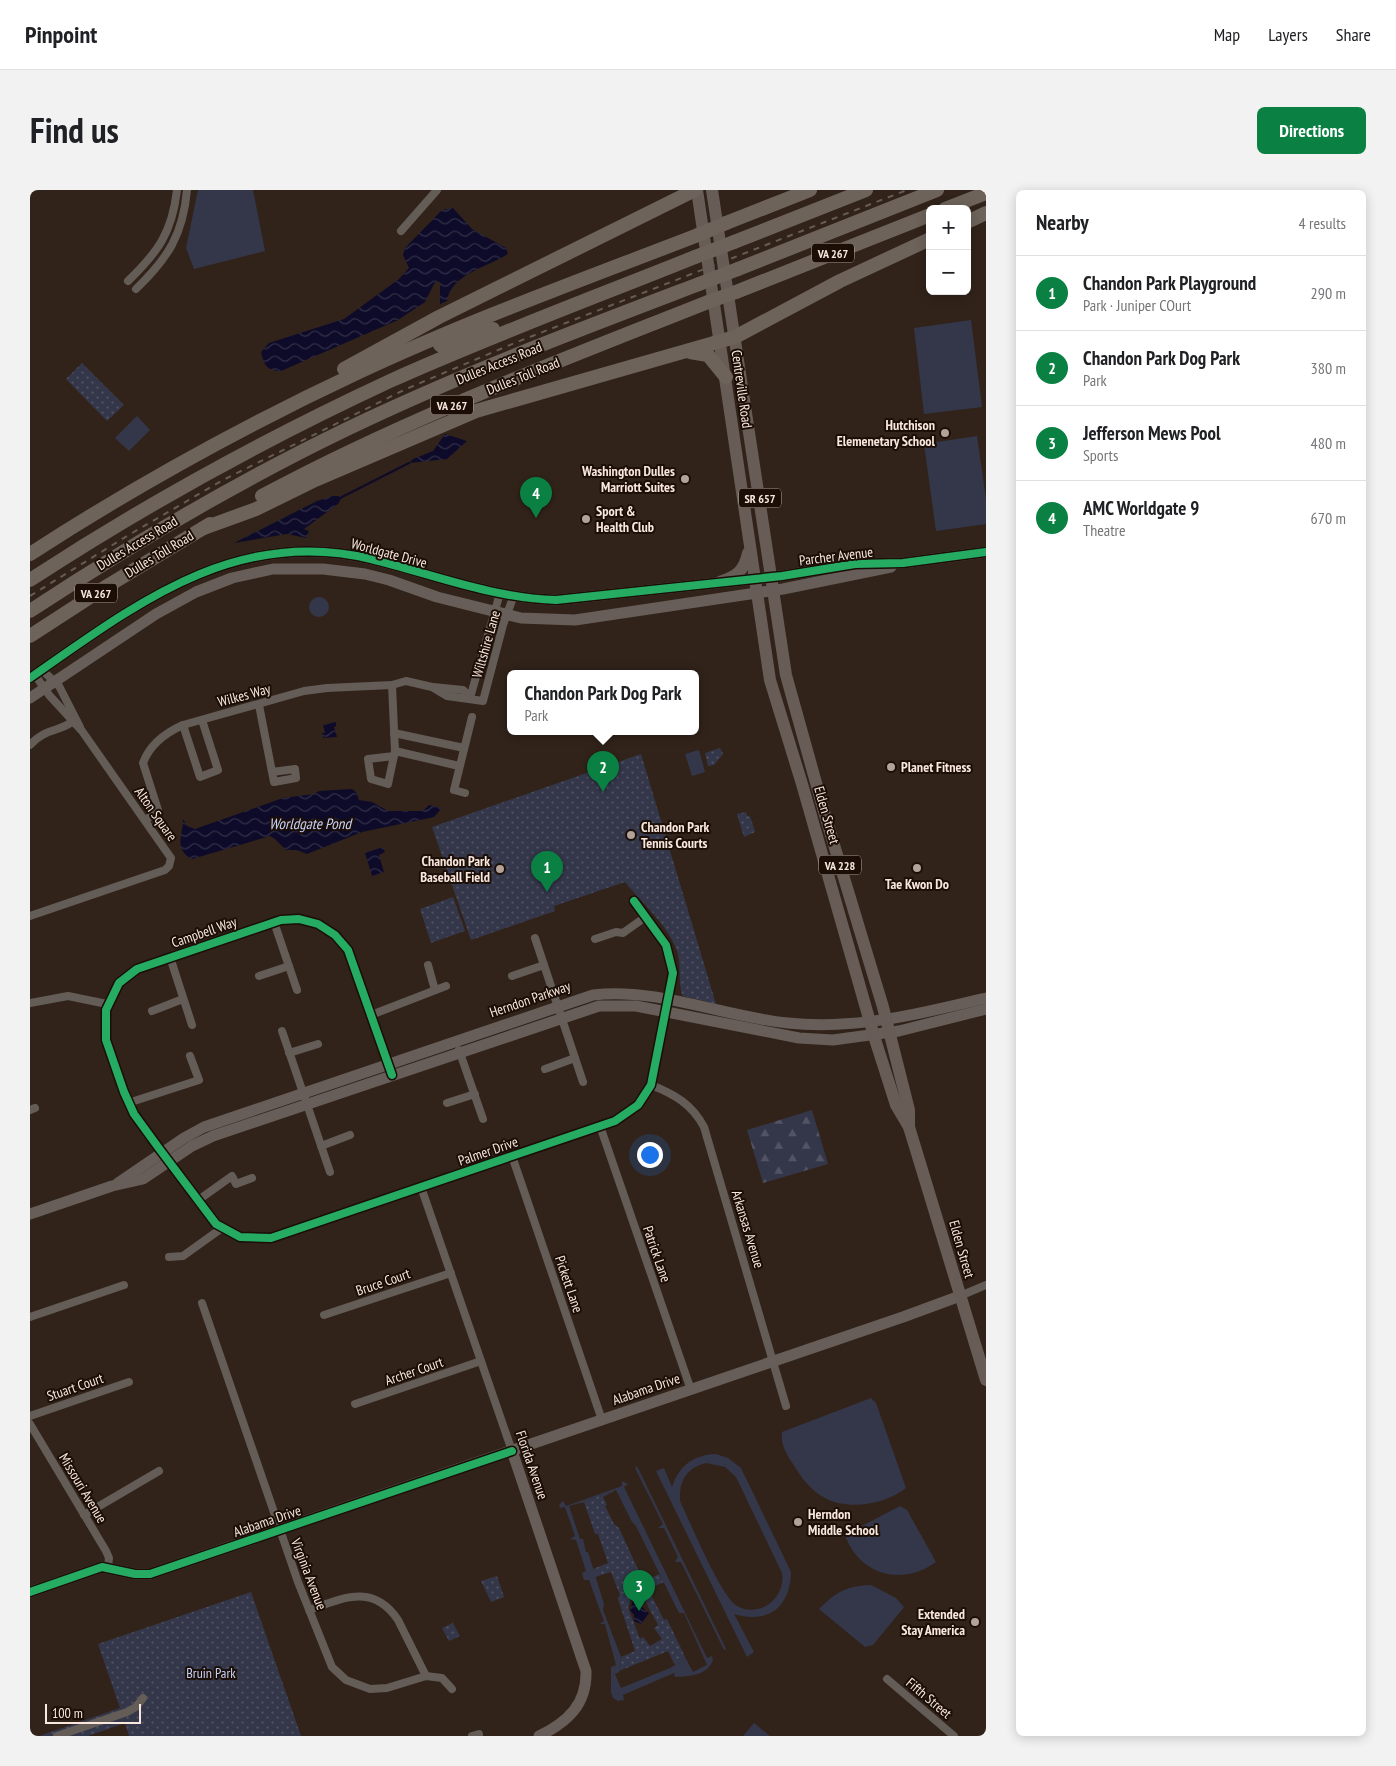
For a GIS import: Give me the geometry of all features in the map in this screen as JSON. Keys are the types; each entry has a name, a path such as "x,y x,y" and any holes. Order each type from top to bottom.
{"highway":[{"path":"30,554 118,499 242,429 312,385 355,364 438,316 696,190"},
{"path":"242,429 359,372 475,322 810,190"},
{"name":"Dulles Access Road","path":"30,580 183,486 307,421 428,365 589,299 866,190"},
{"name":"Dulles Access Road","path":"30,611 166,525 328,438 456,380 937,190"},
{"path":"956,205 986,193"},
{"path":"971,220 986,213"},
{"name":"Dulles Toll Road","path":"30,636 104,588 204,528 308,472 413,422 708,302 926,217"},
{"path":"204,528 256,509 323,477 476,411 735,337 840,281 926,241"},
{"path":"359,372 589,299"},
{"path":"685,352 708,355 726,377"}],"main road":[{"name":"Centreville Road","path":"696,190 726,377 756,594"},
{"name":"Centreville Road","path":"712,190 773,590"},
{"path":"720,582 732,578 742,570 750,548"},
{"name":"Elden Street","path":"773,590 783,661 794,709 887,1027 909,1110 909,1127"},
{"name":"Elden Street","path":"756,594 765,656 780,713 870,1023 896,1105 909,1127 986,1380"}],"street":[{"path":"128,281 150,259 162,243 172,216 177,190"},
{"path":"136,289 163,261 173,246 183,216 188,190"},
{"path":"401,232 437,190"},
{"name":"Worldgate Drive","path":"36,674 180,582 216,566 255,556 300,551 349,554 385,562 432,577 500,593 556,600 772,576"},
{"name":"Parcher Avenue","path":"773,590 876,571 903,564 986,552"},
{"name":"Parcher Avenue","path":"772,576 855,564 903,564"},
{"name":"Worldgate Drive","path":"30,698 156,614 196,592 232,578 274,570 323,569 364,574 389,580 437,597 521,618 575,620 773,590"},
{"name":"Wiltshire Lane","path":"470,698 500,593"},
{"name":"Wiltshire Lane","path":"483,701 514,595"},
{"name":"Alton Square","path":"30,916 165,870 169,866 171,858 82,731 55,681 36,674"},
{"name":"Alton Square","path":"36,674 44,688 75,720"},
{"name":"Wilkes Way","path":"146,820 158,810 143,763 157,740 183,725 304,691 392,685 406,681 432,687 447,696 483,701"},
{"path":"392,685 394,753 459,766"},
{"path":"259,704 272,772"},
{"path":"465,793 454,790 472,717"},
{"path":"30,745 46,731 63,728 75,720"},
{"path":"183,725 200,776 218,770 202,720"},
{"path":"394,733 464,748"},
{"name":"Palmer Drive","path":"166,1158 209,1217 222,1228 245,1238 270,1238 600,1126 631,1112 644,1098 651,1085 673,973 669,954 660,936 644,918 634,901"},
{"path":"595,939 616,932 623,933 644,918"},
{"name":"Campbell Way","path":"166,1158 128,1103 106,1040 104,1019 114,991 128,976 143,967 274,922 290,919 309,921 335,935 352,958 390,1069"},
{"path":"274,922 297,990"},
{"path":"535,938 583,1082"},
{"path":"170,957 192,1025"},
{"path":"428,965 435,990"},
{"path":"512,976 544,965"},
{"path":"258,976 289,966"},
{"path":"371,1014 446,986"},
{"path":"30,1003 42,999 68,996 108,1004"},
{"name":"Herndon Parkway","path":"667,1006 812,1040 846,1040 874,1036 887,1027 986,998"},
{"path":"152,1011 183,999"},
{"name":"Herndon Parkway","path":"30,1214 112,1186 143,1180 166,1158 206,1139 304,1099 560,1011 609,1004 667,1006 788,1023 830,1025 870,1023 887,1027 986,1009"},
{"path":"282,1031 330,1172"},
{"path":"289,1053 318,1044"},
{"path":"458,1046 483,1119"},
{"path":"128,1103 199,1080 190,1056"},
{"path":"545,1069 575,1058"},
{"name":"Arkansas Avenue","path":"651,1085 667,1091 685,1102 704,1127 775,1361 774,1369 786,1406"},
{"path":"447,1103 474,1094"},
{"name":"Patrick Lane","path":"600,1126 691,1390"},
{"path":"321,1146 350,1135"},
{"name":"Pickett Lane","path":"512,1156 602,1420"},
{"path":"198,1201 232,1176 236,1184 252,1178"},
{"name":"Florida Avenue","path":"421,1187 586,1671 584,1690 577,1708 562,1724 539,1736"},
{"path":"169,1257 183,1256 222,1228"},
{"name":"Bruce Court","path":"324,1315 451,1273"},
{"path":"30,1317 124,1285"},
{"name":"Alabama Drive","path":"108,1567 134,1574 150,1574 691,1390 986,1286"},
{"name":"Virginia Avenue","path":"202,1303 280,1530 332,1667 353,1685 379,1690 426,1676"},
{"name":"Archer Court","path":"355,1404 481,1361"},
{"name":"Stuart Court","path":"30,1416 129,1382"},
{"name":"Missouri Avenue","path":"30,1424 106,1551 109,1558 108,1567"},
{"path":"84,1515 159,1471"},
{"path":"30,1592 108,1567"},
{"path":"309,1610 354,1596 379,1601 393,1612 426,1676 442,1678 452,1690"},
{"name":"Fifth Street","path":"887,1679 954,1736"},
{"path":"56,1736 128,1712 136,1707 143,1698"}],"green space":[{"path":"198,190 253,190 265,251 194,269 186,248"},
{"path":"971,320 982,407 924,414 914,328"},
{"path":"82,363 124,405 107,421 66,379"},
{"path":"137,416 150,430 129,451 115,438"},
{"path":"977,436 986,499 986,524 936,531 924,444"},
{"path":"319,597 326,600 329,607 326,614 319,617 312,614 309,607 312,600"},
{"path":"720,748 723,754 714,765 708,766 705,753"},
{"path":"699,750 705,772 692,776 685,754"},
{"path":"641,754 716,1004 683,996 681,992 678,954 669,934 625,882 554,906 555,911 471,940 432,827"},
{"path":"746,812 747,816 750,816 755,832 744,837 737,814"},
{"path":"453,897 465,931 431,943 420,909"},
{"path":"812,1110 828,1164 763,1183 747,1130"},
{"path":"871,1398 876,1403 906,1488 898,1494 867,1504 845,1504 825,1498 811,1488 791,1461 782,1441 782,1432"},
{"path":"716,1454 728,1458 741,1468 791,1572 790,1585 786,1595 775,1610 767,1615 757,1617 734,1614 754,1652 747,1657 656,1471 664,1468 672,1487 679,1473 688,1463","holes":["706,1463 725,1467 736,1477 782,1573 782,1582 776,1597 763,1608 755,1610 737,1606 730,1600 706,1558 680,1501 681,1487 685,1476 693,1468"]},
{"path":"637,1466 726,1649 724,1650 681,1562 675,1562 678,1557 664,1528 658,1528 663,1524 635,1468"},
{"path":"622,1481 628,1484 624,1487 707,1658 712,1656 713,1660 707,1669 702,1672 675,1677 674,1673 623,1695 624,1700 618,1701 613,1698 611,1692 611,1667 616,1665 605,1624 600,1624 604,1621 589,1580 584,1580 582,1573 586,1571 576,1540 570,1539 575,1536 565,1507 560,1508 559,1505 563,1501 566,1506 622,1486","holes":["616,1490 632,1522 636,1526 679,1613 684,1613 707,1665 693,1672 686,1659 670,1668 621,1688 615,1674 619,1672 621,1657 603,1610 604,1604 588,1552 586,1552 583,1539 580,1539 569,1506"]},
{"path":"616,1490 603,1497 607,1505 605,1506 614,1524 619,1528 641,1576 645,1581 659,1574 664,1582 648,1589 664,1620 667,1619 686,1659 675,1665 668,1651 619,1671 621,1657 635,1651 618,1599 620,1595 611,1572 595,1577 593,1569 608,1563 584,1502 569,1506","holes":["641,1593 658,1625 654,1628 662,1639 650,1646 643,1637 640,1639 628,1608 632,1595"]},
{"path":"900,1506 907,1510 936,1562 923,1570 909,1574 883,1573 871,1568 860,1560 845,1535"},
{"path":"497,1576 504,1597 491,1602 481,1581"},
{"path":"871,1585 896,1598 904,1607 873,1645 865,1647 819,1609 842,1591"},
{"name":"Bruin Park","path":"251,1592 301,1736 129,1736 125,1723 88,1736 39,1736 120,1708 98,1644"},
{"path":"453,1623 460,1636 449,1641 442,1628"},
{"path":"754,1723 770,1736 743,1736"}],"water":[{"path":"453,208 472,229 506,248 508,254 472,272 455,284 447,301 440,304 440,282 435,282 425,302 398,320 281,371 272,370 267,366 261,352 269,343 344,319 399,279 409,268 403,255 405,248 442,210"},
{"path":"445,434 467,441 447,459 409,463 413,459 433,451"},
{"path":"339,496 341,499 338,504 304,529 309,531 306,538 287,534 234,543 317,501"},
{"path":"336,722 334,727 337,737 323,738 322,733 325,733 323,725"},
{"name":"Worldgate Pond","path":"352,789 357,793 359,800 372,802 388,811 423,811 429,805 442,808 434,817 362,832 307,854 297,850 286,850 270,836 192,859 186,855 181,846 183,819 187,826 195,829 283,798 314,794 319,791"},
{"path":"383,847 385,852 379,855 384,872 372,876 365,853"},
{"path":"636,1597 641,1599 642,1607 649,1613 641,1624 634,1621 634,1615 630,1610"}],"waterway":[{"path":"340,498 409,463"}],"railway":[{"path":"30,596 223,480 406,389 517,342 907,190"}],"cycle path":[{"path":"30,678 108,624 148,600 189,579 231,563 275,553 322,552 371,559 485,590 509,595 556,600 782,576 855,564 903,563 986,552"},
{"path":"392,1075 348,950 335,935 318,924 299,919 281,920 137,969 119,983 106,1010 106,1040 124,1092 134,1114 216,1224 240,1237 271,1238 615,1121 638,1105 651,1085 673,973 666,945 634,901"},
{"path":"30,1592 102,1567 135,1574 150,1574 512,1451"}],"place":[{"name":"Hutchison Elemenetary School","path":"945,433"},
{"name":"Washington Dulles Marriott Suites","path":"685,479"},
{"name":"AMC Worldgate 9","path":"536,518"},
{"name":"Sport & Health Club","path":"586,519"},
{"name":"Planet Fitness","path":"891,767"},
{"name":"Chandon Park Dog Park","path":"603,792"},
{"name":"Chandon Park Tennis Courts","path":"631,835"},
{"name":"Tae Kwon Do","path":"917,868"},
{"name":"Chandon Park Baseball Field","path":"500,869"},
{"name":"Chandon Park Playground","path":"547,892"},
{"name":"Herndon Middle School","path":"798,1522"},
{"name":"Jefferson Mews Pool","path":"639,1611"},
{"name":"Extended Stay America","path":"975,1622"}]}
